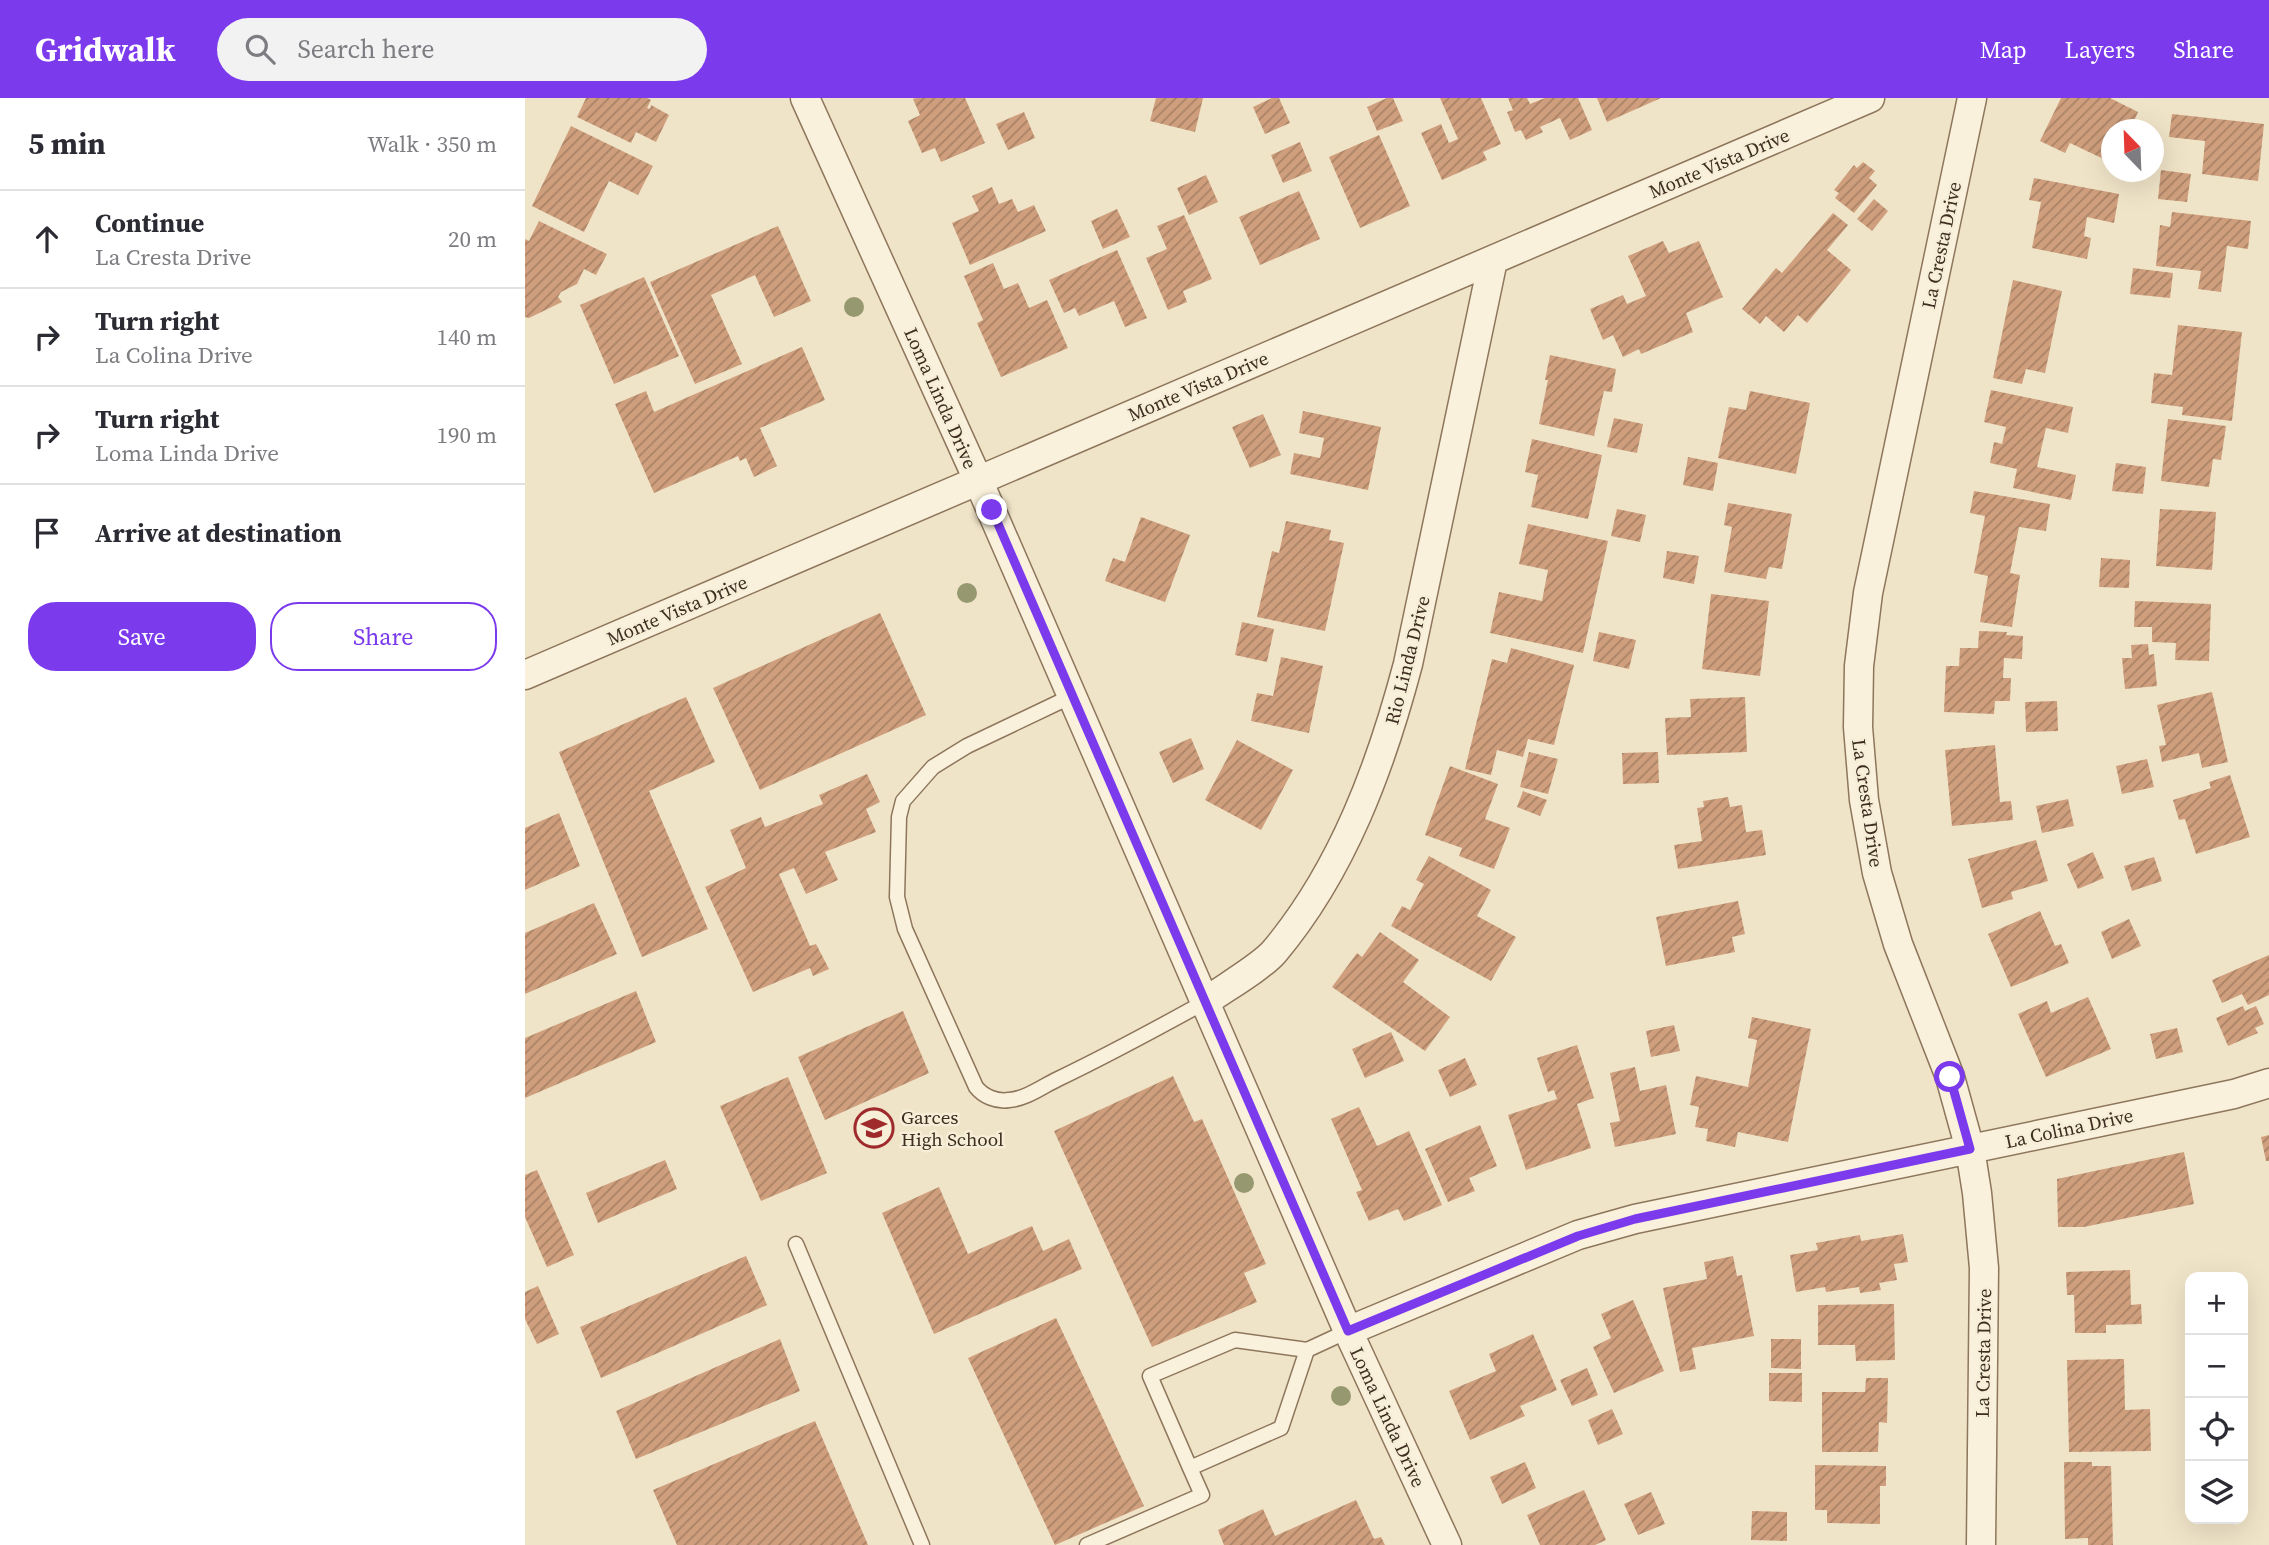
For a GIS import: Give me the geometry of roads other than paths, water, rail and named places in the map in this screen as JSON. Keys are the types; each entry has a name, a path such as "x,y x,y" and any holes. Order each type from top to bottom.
{"street":[{"name":"Loma Linda Drive","path":"806,98 978,480 1348,1331 1447,1545"},
{"name":"Monte Vista Drive","path":"525,675 1870,98"},
{"name":"La Cresta Drive","path":"1972,98 1868,593 1859,666 1858,727 1864,800 1877,873 1898,944 1950,1077 1970,1149 1977,1193 1984,1268 1981,1545"},
{"name":"Rio Linda Drive","path":"1205,1002 1272,954 1308,904 1366,795 1392,726 1408,664 1493,260"},
{"name":"La Colina Drive","path":"1348,1331 1578,1236 1635,1219 2234,1094 2269,1083"}],"lane":[{"path":"1072,696 967,746 933,767 903,801 899,817 897,897 905,929 976,1087 981,1094 997,1100 1010,1101 1032,1092 1123,1048 1205,1002"},
{"path":"796,1244 922,1545"},
{"path":"1087,1545 1202,1495 1150,1376 1235,1340 1307,1350 1348,1331"},
{"path":"1190,1468 1282,1428 1307,1350"}],"place":[{"name":"Garces High School","path":"874,1128"}]}
